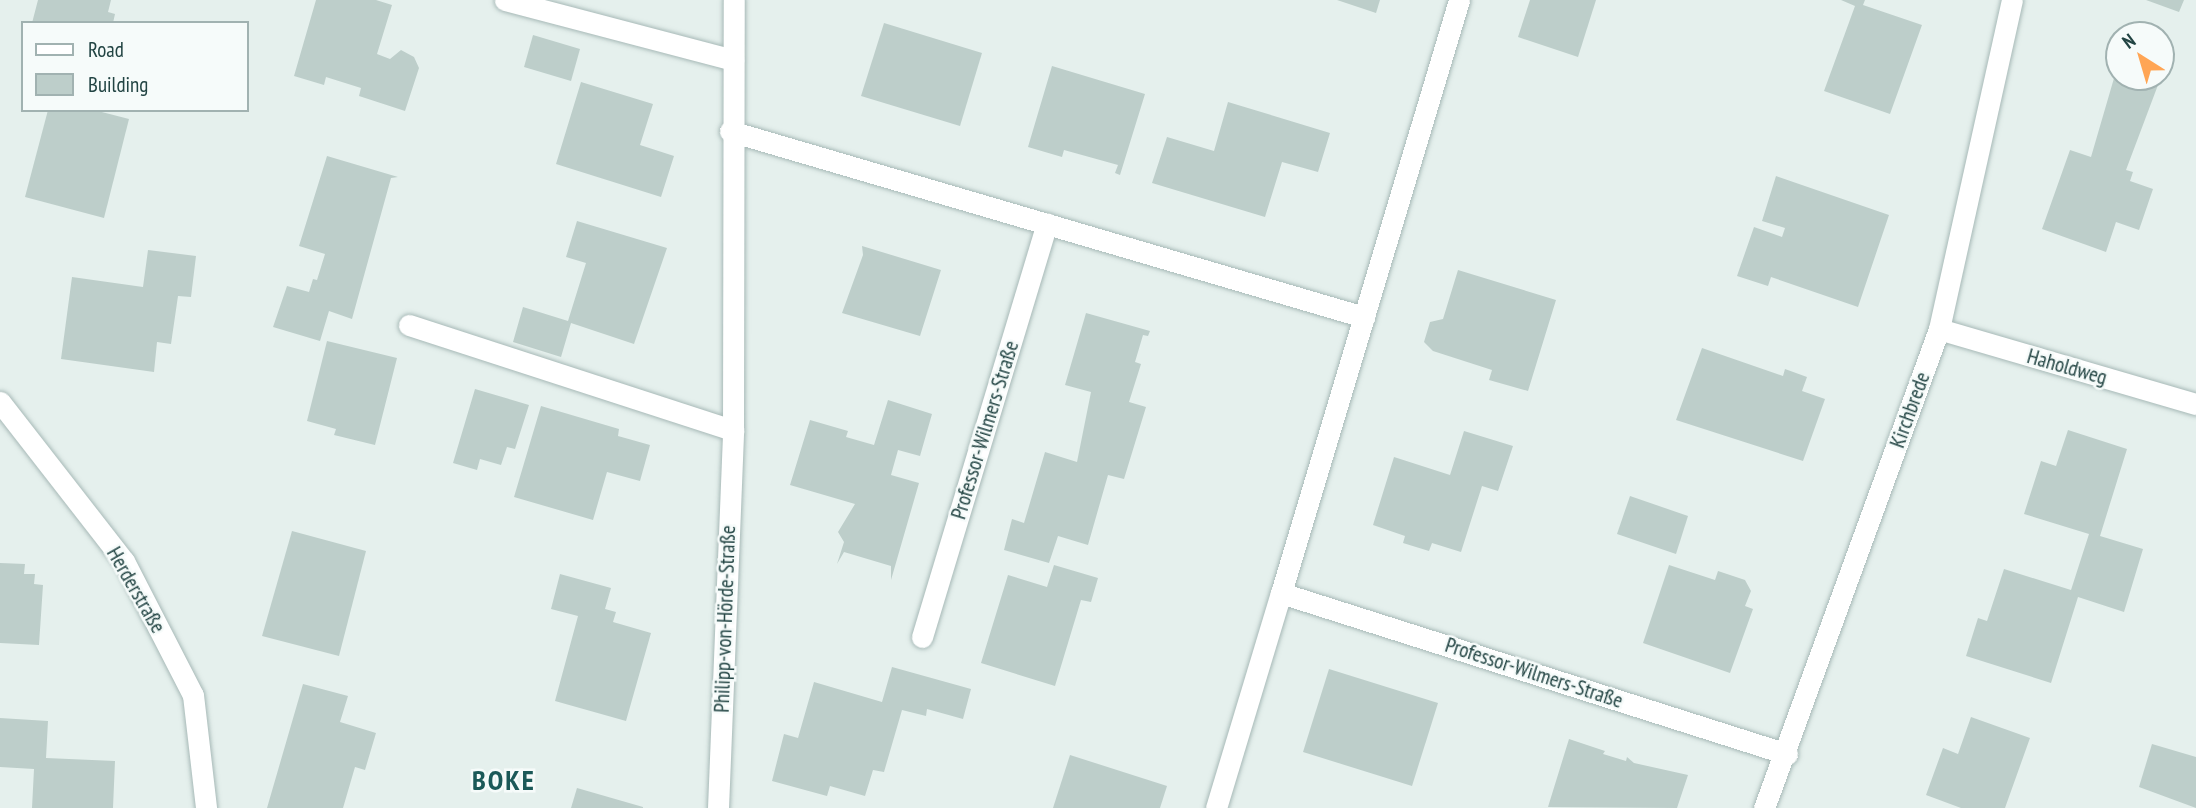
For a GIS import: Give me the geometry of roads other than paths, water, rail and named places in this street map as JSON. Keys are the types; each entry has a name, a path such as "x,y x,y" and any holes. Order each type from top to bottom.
{"street":[{"path":"505,0 733,60"},
{"name":"Philipp-von-Hörde-Straße","path":"718,808 733,430 730,131 734,0"},
{"path":"1216,808 1459,0"},
{"name":"Kirchbrede","path":"1764,808 1787,754 1939,330 2012,0"},
{"path":"730,131 1364,317"},
{"name":"Professor-Wilmers-Straße","path":"922,637 1047,223"},
{"path":"409,325 733,430"},
{"name":"Haholdweg","path":"1939,330 2196,404"},
{"name":"Herderstraße","path":"0,402 124,561 193,695 206,808"},
{"name":"Professor-Wilmers-Straße","path":"1281,593 1787,754"}],"district":[{"name":"BOKE","path":"504,780"}]}
